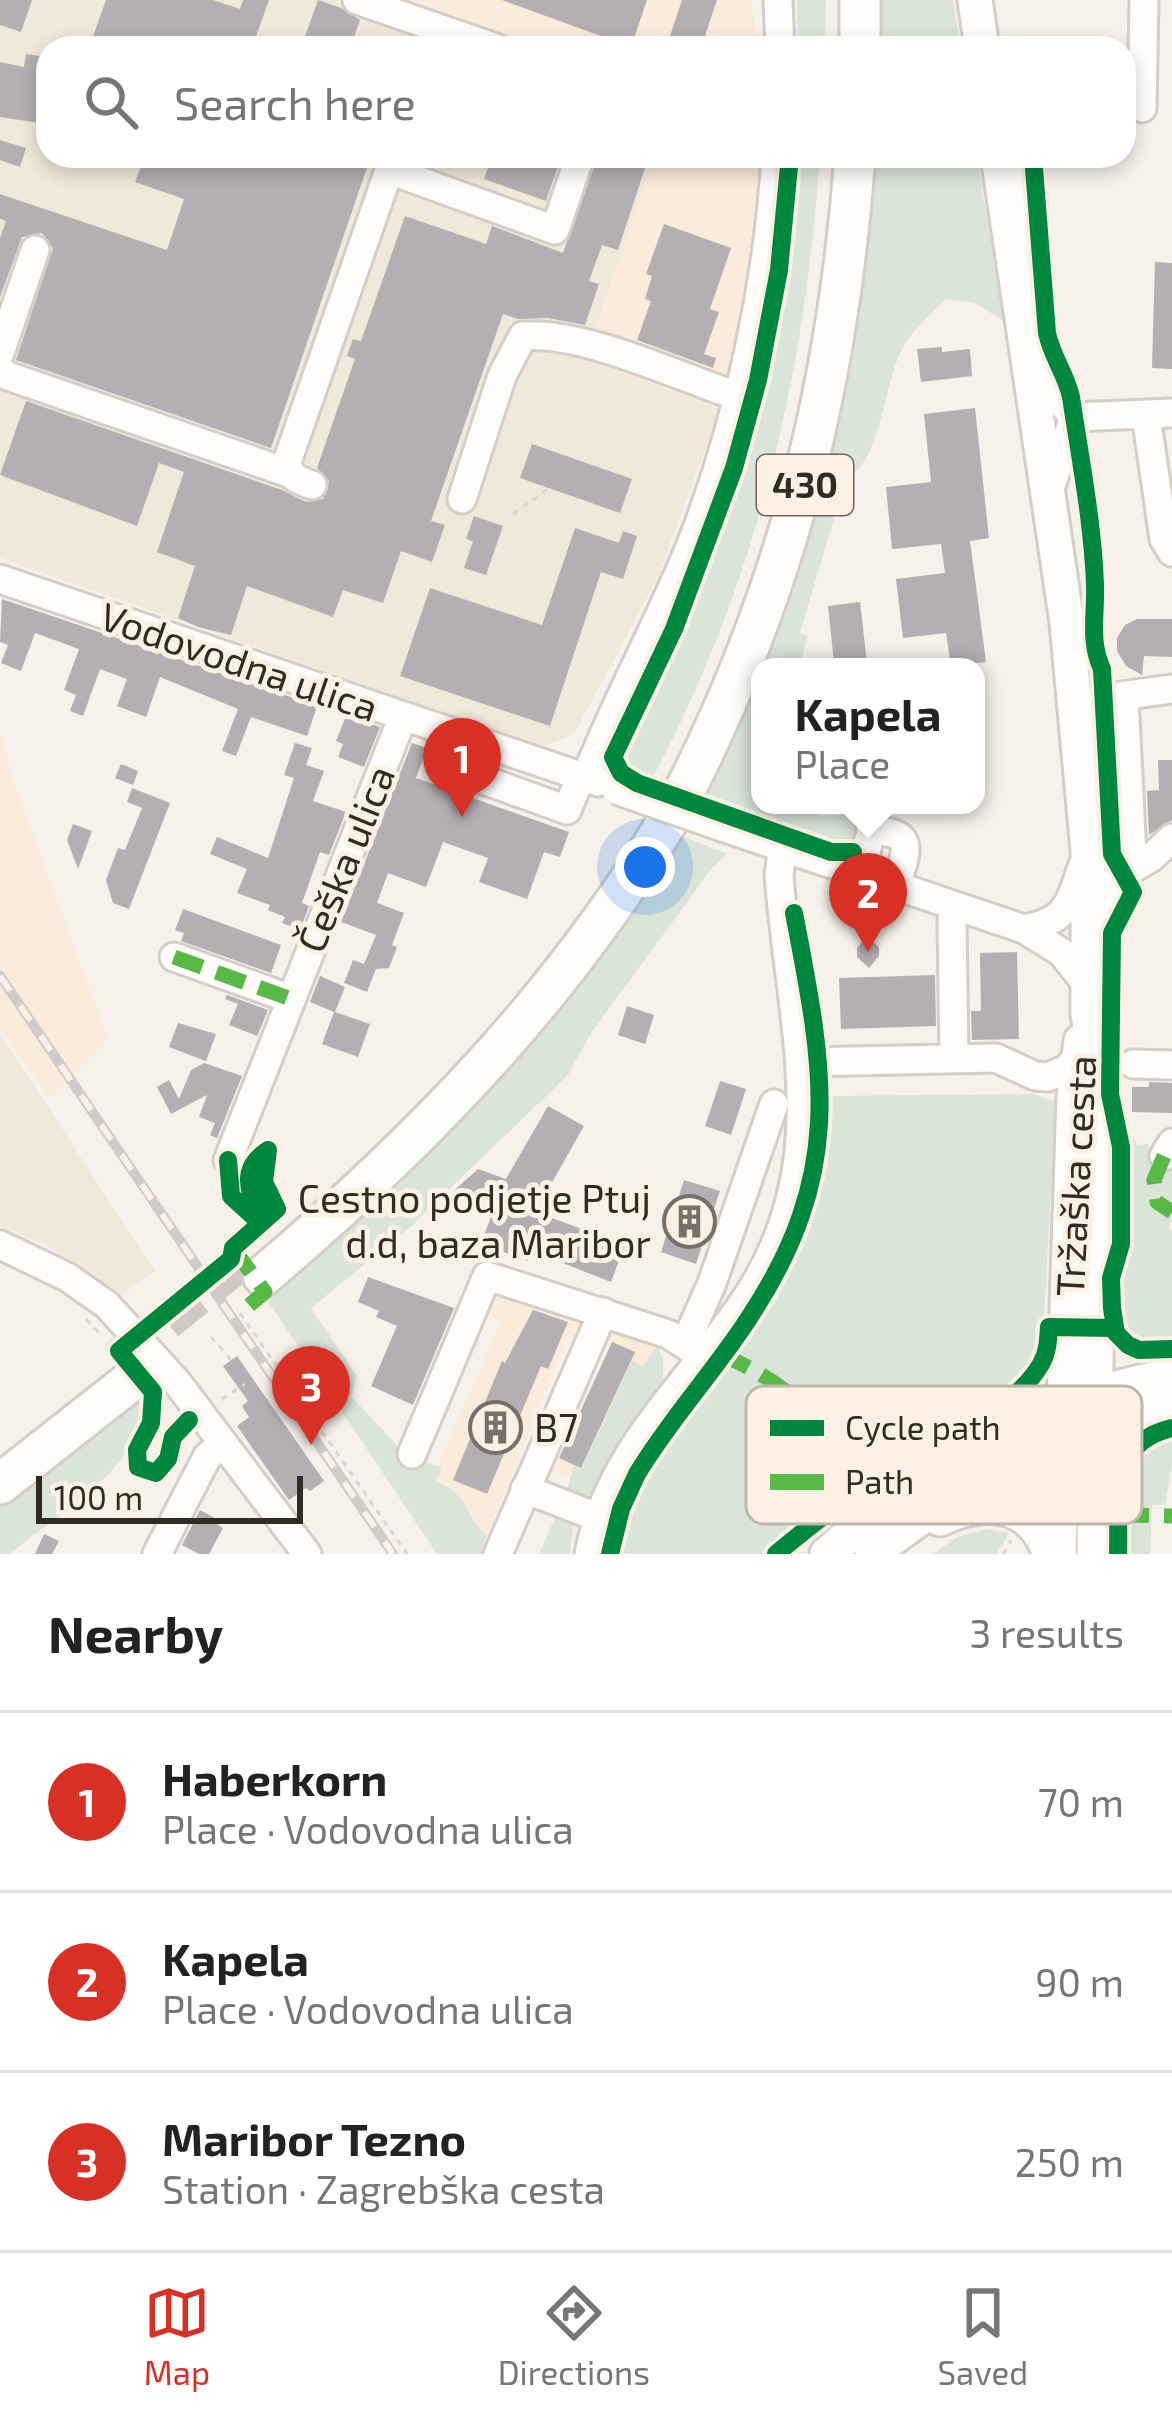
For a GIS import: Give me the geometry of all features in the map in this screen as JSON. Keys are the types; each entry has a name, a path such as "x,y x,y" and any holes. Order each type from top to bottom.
{"highway":[{"path":"836,0 836,36"},
{"path":"860,0 860,36"},
{"name":"430","path":"257,1233 427,1128 513,1036 593,935 730,637 755,569 781,477 811,337 830,168"},
{"name":"430","path":"654,801 753,642 799,506 836,335 854,168"},
{"path":"0,1453 118,1356"},
{"path":"0,1484 118,1356"}],"main road":[{"path":"975,0 980,36"},
{"name":"Tržaška cesta","path":"1000,168 1049,492 1076,702 1088,851 1089,1000 1099,1091 1082,1386"},
{"name":"Tržaška cesta","path":"1080,1386 1078,1055 1089,1000"},
{"path":"1142,1388 1172,1375"},
{"path":"1142,1408 1172,1404"},
{"path":"826,1554 864,1524"},
{"path":"886,1544 915,1524"},
{"path":"886,1544 930,1524"},
{"name":"Tržaška cesta","path":"1091,1524 1094,1554"}],"street":[{"path":"357,0 432,36"},
{"path":"778,0 780,36"},
{"path":"1136,78 1144,0"},
{"path":"1136,107 1172,109"},
{"path":"0,370 300,479 287,462 390,168"},
{"path":"404,168 555,230 576,168"},
{"path":"583,776 693,540 736,396 763,272 775,168"},
{"path":"1022,306 1035,263 1029,168"},
{"path":"0,352 35,250"},
{"path":"462,499 502,376 523,336 549,334 579,342 736,396"},
{"path":"1030,361 1074,418"},
{"path":"1074,418 1159,414 1164,539 1172,552"},
{"path":"1049,492 1074,418"},
{"name":"Vodovodna ulica","path":"0,579 1024,929 1061,952 1089,1000"},
{"path":"1076,702 1172,689"},
{"path":"1090,919 1132,855 1124,697"},
{"name":"Češka ulica","path":"248,1163 291,999 402,719"},
{"path":"861,873 870,818 904,839 907,848 896,886"},
{"path":"1123,874 1172,838"},
{"path":"589,1554 596,1517 621,1467 693,1350 745,1300 787,1215 801,1149 802,1062 782,915 779,874 784,847"},
{"path":"1024,929 1051,923 1063,914 1088,851"},
{"path":"953,1058 952,920 957,907"},
{"name":"Češka ulica","path":"174,956 291,999"},
{"path":"802,1062 996,1058 1048,1077 1067,1069 1078,1055"},
{"path":"1133,1064 1172,1065"},
{"path":"693,1350 774,1104"},
{"path":"0,1245 67,1277 96,1312 176,1381 308,1554"},
{"path":"412,1454 487,1276 668,1334 693,1350"},
{"path":"498,1554 524,1530 525,1489 603,1312"},
{"path":"158,1554 195,1477 223,1443"},
{"path":"525,1489 596,1517"},
{"path":"813,1554 840,1524"}],"path":[{"path":"513,514 549,488"},
{"path":"248,1163 278,1209 257,1233"},
{"path":"248,1163 239,1188 261,1214 257,1233"},
{"path":"96,1312 118,1356"},
{"path":"240,1313 407,1554"},
{"path":"212,1337 231,1360"},
{"path":"211,1406 245,1384"},
{"path":"1003,1554 1031,1538"}],"shaded area":[{"path":"0,0 332,0 438,36 36,36 36,168 651,168 585,358 720,410 657,579 574,734 548,745 534,744 0,558"},
{"path":"332,0 752,0 755,36 438,36"},
{"path":"797,0 826,0 825,36 798,36"},
{"path":"866,0 953,0 959,36 866,36"},
{"path":"651,168 764,168 748,294 720,410 585,359"},
{"path":"795,168 819,168 802,319 769,478 719,633 650,782 628,773 617,758 666,660 736,477 770,350"},
{"path":"861,168 979,168 1004,321 975,303 946,299 906,342 868,455 845,481 800,633 808,636 802,658 751,658"},
{"path":"751,659 751,814 857,814 861,823 857,841 837,848 692,797 739,712"},
{"path":"0,731 15,786 108,1039 51,1098 0,1029"},
{"path":"679,835 727,854 591,1033 568,1075 409,1228 311,1308 357,1376 351,1396 403,1452 442,1468 436,1481 462,1500 487,1535 481,1550 488,1554 437,1554 266,1298 278,1279 325,1249 500,1079 575,989"},
{"path":"0,1034 155,1271 121,1295 44,1244 0,1226"},
{"path":"1033,1094 1056,1102 1042,1352 1012,1386 746,1386 746,1524 805,1524 765,1554 617,1554 625,1520 655,1459 756,1319 805,1231 820,1181 828,1096"},
{"path":"1134,1139 1138,1145 1148,1144 1151,1170 1157,1175 1172,1165 1168,1229 1172,1230 1172,1346 1136,1346 1117,1324 1125,1212 1124,1143"},
{"path":"482,1267 666,1319 643,1367 632,1360 634,1352 608,1341 556,1456 574,1465 568,1478 530,1463 581,1341 567,1336 487,1535 473,1513 428,1488 501,1322 474,1309"},
{"path":"657,1345 663,1358 663,1385 593,1493 583,1497 566,1493 574,1465 582,1468 632,1360 643,1367"},
{"path":"146,1388 134,1440 118,1463 77,1503 9,1554 0,1554 0,1494"},
{"path":"1172,1435 1165,1505 1152,1505 1150,1554 1124,1554 1126,1524 1142,1524 1142,1448"},
{"path":"558,1511 574,1520 570,1554 539,1554"},
{"path":"987,1529 1009,1533 997,1554 933,1554 957,1537"}],"building":[{"path":"0,0 32,0 21,32 0,25"},
{"path":"106,0 213,0 240,9 243,0 269,0 256,36 93,36"},
{"path":"318,0 360,20 354,36 305,36"},
{"path":"502,0 647,0 635,36 601,36"},
{"path":"682,0 717,0 705,36 670,36"},
{"path":"26,54 36,55 36,122 0,117 0,62 24,67"},
{"path":"0,140 26,148 20,167 0,160"},
{"path":"140,168 367,168 271,448 16,360 53,248 42,233 22,237 0,297 0,238 6,221 0,219 0,194 167,250 184,199 135,182"},
{"path":"488,168 557,168 546,201 484,179"},
{"path":"594,168 645,168 618,250 602,245 589,281 599,284 585,325 503,314 431,521 445,525 432,562 401,551 383,603 343,590 333,617 247,586 231,635 198,627 178,618 195,566 157,552 184,472 159,463 137,526 0,475 26,401 306,502 323,499 329,481 317,468 355,359 347,356 353,339 361,341 405,216 486,244 492,226 563,253"},
{"path":"664,224 731,248 710,309 719,312 704,354 716,358 713,368 637,340 651,301 645,299 652,276 646,274"},
{"path":"1155,262 1172,263 1172,369 1152,368"},
{"path":"942,347 942,352 970,349 972,376 921,382 917,349"},
{"path":"975,408 989,538 970,541 986,662 985,658 950,658 946,633 903,638 896,579 945,573 941,544 892,549 886,487 931,482 924,414"},
{"path":"532,444 632,479 620,513 520,478"},
{"path":"474,516 503,526 486,575 464,568 473,541 466,539"},
{"path":"575,528 619,543 623,531 637,536 623,579 601,572 550,726 400,676 430,588 542,625"},
{"path":"2,599 317,706 307,736 251,717 236,756 222,751 238,709 160,677 146,717 117,706 127,679 100,669 83,716 70,711 76,695 64,690 79,649 35,633 21,671 1,663 8,645 0,642"},
{"path":"860,602 866,658 833,658 828,606"},
{"path":"1137,619 1172,619 1172,657 1144,656 1142,675 1126,666 1117,651 1117,638 1125,625"},
{"path":"346,716 380,727 364,767 338,757 343,744 336,741"},
{"path":"295,743 312,748 306,765 324,771 313,801 346,812 329,855 320,852 302,903 309,906 300,930 282,923 285,917 268,910 270,905 237,893 247,869 210,854 217,837 268,858 294,778 284,775"},
{"path":"412,743 427,748 416,778 569,832 560,857 544,852 527,899 479,882 488,858 443,842 426,887 388,873 377,903 404,913 389,968 376,969 367,992 344,983 353,960 364,964 376,935 341,922"},
{"path":"1158,760 1172,760 1172,820 1149,835 1147,791 1159,790"},
{"path":"121,764 138,771 133,785 115,778"},
{"path":"132,788 170,803 129,909 113,903 106,880 142,808 127,802"},
{"path":"73,824 92,831 78,869 67,840"},
{"path":"183,909 281,945 271,973 181,941 184,933 175,930"},
{"path":"863,941 879,947 879,956 869,968 857,957"},
{"path":"1017,952 1019,1039 972,1040 971,1011 981,1011 980,953"},
{"path":"935,975 936,1026 841,1029 839,978"},
{"path":"320,976 345,987 335,1012 370,1024 358,1057 322,1044 334,1012 310,1002"},
{"path":"227,995 268,1010 257,1036 229,1025 238,1004 225,999"},
{"path":"627,1006 654,1015 645,1044 618,1035"},
{"path":"178,1023 216,1034 206,1061 169,1047"},
{"path":"204,1063 242,1076 217,1138 210,1135 215,1123 199,1117 207,1095 171,1114 157,1087 169,1080 179,1099 191,1070"},
{"path":"720,1081 746,1089 731,1135 705,1126"},
{"path":"1149,1082 1172,1083 1172,1113 1132,1112 1132,1087 1149,1087"},
{"path":"548,1106 584,1126 546,1193 552,1195 544,1215 625,1245 611,1282 532,1251 528,1261 481,1244 493,1211 450,1194 478,1169 506,1179"},
{"name":"Cestno podjetje Ptuj d.d, baza Maribor","path":"684,1180 720,1191 696,1264 661,1252"},
{"path":"368,1277 454,1308 413,1405 371,1386 397,1326 358,1302"},
{"name":"B7","path":"533,1310 568,1322 548,1369 541,1366 487,1494 453,1480 502,1361 505,1363"},
{"path":"612,1342 635,1352 581,1468 559,1458"},
{"path":"237,1356 324,1481 310,1491 306,1488 289,1500 237,1426 249,1417 242,1406 248,1401 223,1366"},
{"path":"200,1510 220,1521 223,1528 209,1554 182,1545"},
{"path":"44,1534 59,1541 52,1554 35,1554"}],"tunnel":[{"path":"643,814 660,785"},
{"path":"120,1358 249,1254"}],"railway":[{"path":"0,976 393,1554"}],"marked path":[{"path":"174,957 291,999"},
{"path":"1164,1156 1154,1180 1157,1202 1172,1212"},
{"path":"233,1248 265,1292 240,1313"},
{"path":"721,1355 778,1386"},
{"path":"1142,1515 1172,1516"}],"cycle path":[{"path":"789,168 779,270 758,380 734,468 674,629 613,757 621,773 637,783 831,852 853,852"},
{"path":"1034,168 1047,333 1071,397 1092,538 1094,638 1102,669 1112,854 1133,892 1112,933 1110,1094 1121,1147 1121,1244 1111,1278 1112,1308 1116,1333 1128,1345 1139,1350 1172,1349"},
{"path":"610,1554 621,1509 637,1474 749,1318 801,1216 814,1168 819,1073 794,913"},
{"path":"189,1420 173,1437 168,1459 156,1473 138,1467 137,1450 151,1423 153,1392 119,1351 231,1259 233,1248 277,1209 264,1182 268,1150 250,1171 252,1196 261,1214 254,1217 231,1196 228,1160"},
{"path":"1024,1386 1041,1364 1049,1327 1114,1328"},
{"path":"1142,1442 1172,1428"},
{"path":"776,1554 814,1524"},
{"path":"1118,1524 1118,1554"}],"place":[{"name":"Haberkorn","path":"462,817"},
{"name":"Kapela","path":"868,952"},
{"name":"Cestno podjetje Ptuj d.d, baza Maribor","path":"690,1221"},
{"name":"B7","path":"495,1428"},
{"name":"Maribor Tezno","path":"311,1445"}]}
